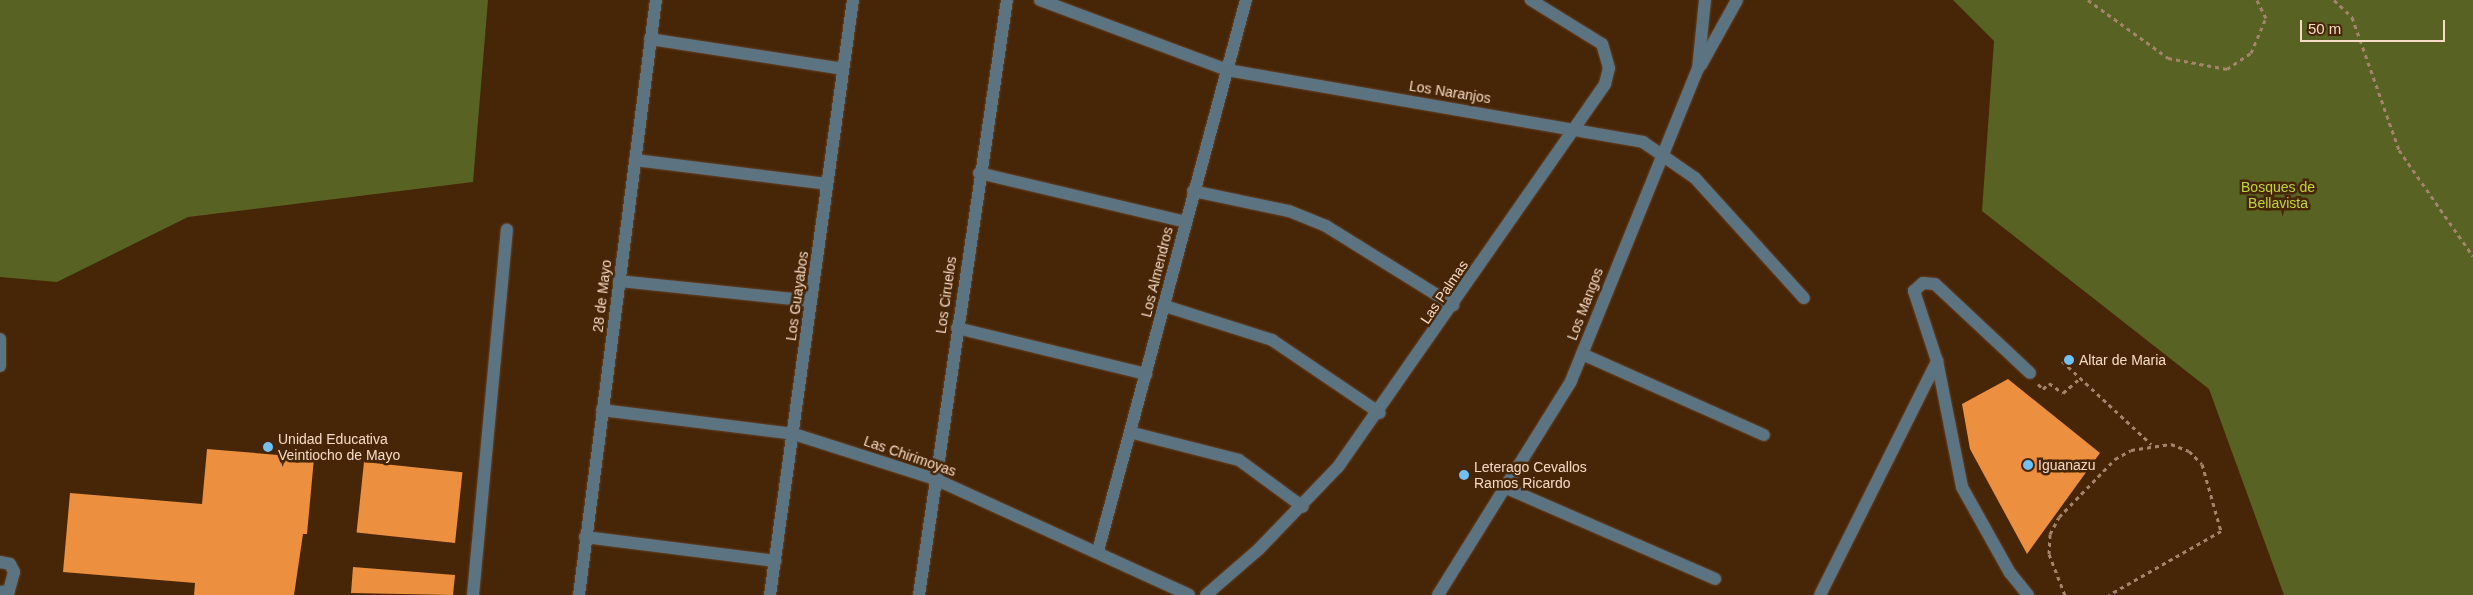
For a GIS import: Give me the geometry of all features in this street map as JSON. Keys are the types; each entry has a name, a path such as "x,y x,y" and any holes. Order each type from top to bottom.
{"street":[{"name":"28 de Mayo","path":"578,595 656,0"},
{"name":"Los Guayabos","path":"770,595 794,434 853,0"},
{"name":"Los Ciruelos","path":"919,595 979,173 1007,0"},
{"name":"Los Naranjos","path":"1040,0 1227,70 1574,128 1643,142 1664,153 1716,199 1804,298"},
{"name":"Los Almendros","path":"1098,551 1133,433 1146,374 1193,191 1246,0"},
{"name":"Las Palmas","path":"1206,595 1303,507 1380,413 1605,84 1607,54 1593,36 1531,0"},
{"name":"Los Mangos","path":"1438,595 1506,488 1582,354 1698,69 1705,0"},
{"path":"1698,69 1737,0"},
{"path":"650,39 843,69"},
{"path":"635,160 827,184"},
{"path":"979,173 1186,222"},
{"path":"1193,191 1289,211 1326,226 1454,305"},
{"path":"473,595 507,230"},
{"path":"619,281 811,301"},
{"path":"2028,595 2010,573 1962,487 1937,361 1915,302 1914,291 1923,283 1935,284 2030,373"},
{"path":"1165,306 1272,340 1380,413"},
{"path":"957,328 1146,374"},
{"path":"0,339 0,366"},
{"path":"1582,354 1764,435"},
{"path":"1820,595 1937,361"},
{"name":"Las Chirimoyas","path":"602,410 794,434 936,479 1098,551 1190,595"},
{"path":"1133,433 1239,460 1303,507"},
{"path":"1506,488 1715,578"},
{"path":"585,537 775,561"},
{"path":"0,562 10,564 14,572 8,591 0,592"}],"path":[{"path":"2088,0 2168,58 2218,69 2227,69 2251,53 2266,18 2257,0"},
{"path":"2334,0 2352,17 2399,150 2473,256"},
{"path":"2062,361 2078,380 2151,444"},
{"path":"2030,373 2043,389 2049,383 2063,393 2078,380"},
{"path":"2065,595 2049,554 2050,534 2059,517 2115,459 2151,444 2171,444 2197,459 2223,528 2218,536 2109,595"}],"green space":[{"path":"0,0 488,0 473,182 188,217 57,282 0,277"},
{"name":"Bosques de Bellavista","path":"1953,0 2473,0 2473,595 2284,595 2209,389 1982,211 1994,41"}],"building":[{"path":"2008,379 2100,453 2027,554 1970,449 1962,404"},
{"path":"207,449 314,458 307,534 303,534 294,595 194,595 195,583 63,572 70,493 202,504"},
{"path":"364,462 462,472 455,543 357,533"},
{"path":"353,567 455,575 453,595 351,593"}],"place":[{"name":"Altar de Maria","path":"2069,360"},
{"name":"Unidad Educativa Veintiocho de Mayo","path":"268,447"},
{"name":"Iguanazu","path":"2028,465"},
{"name":"Leterago Cevallos Ramos Ricardo","path":"1464,475"}]}
